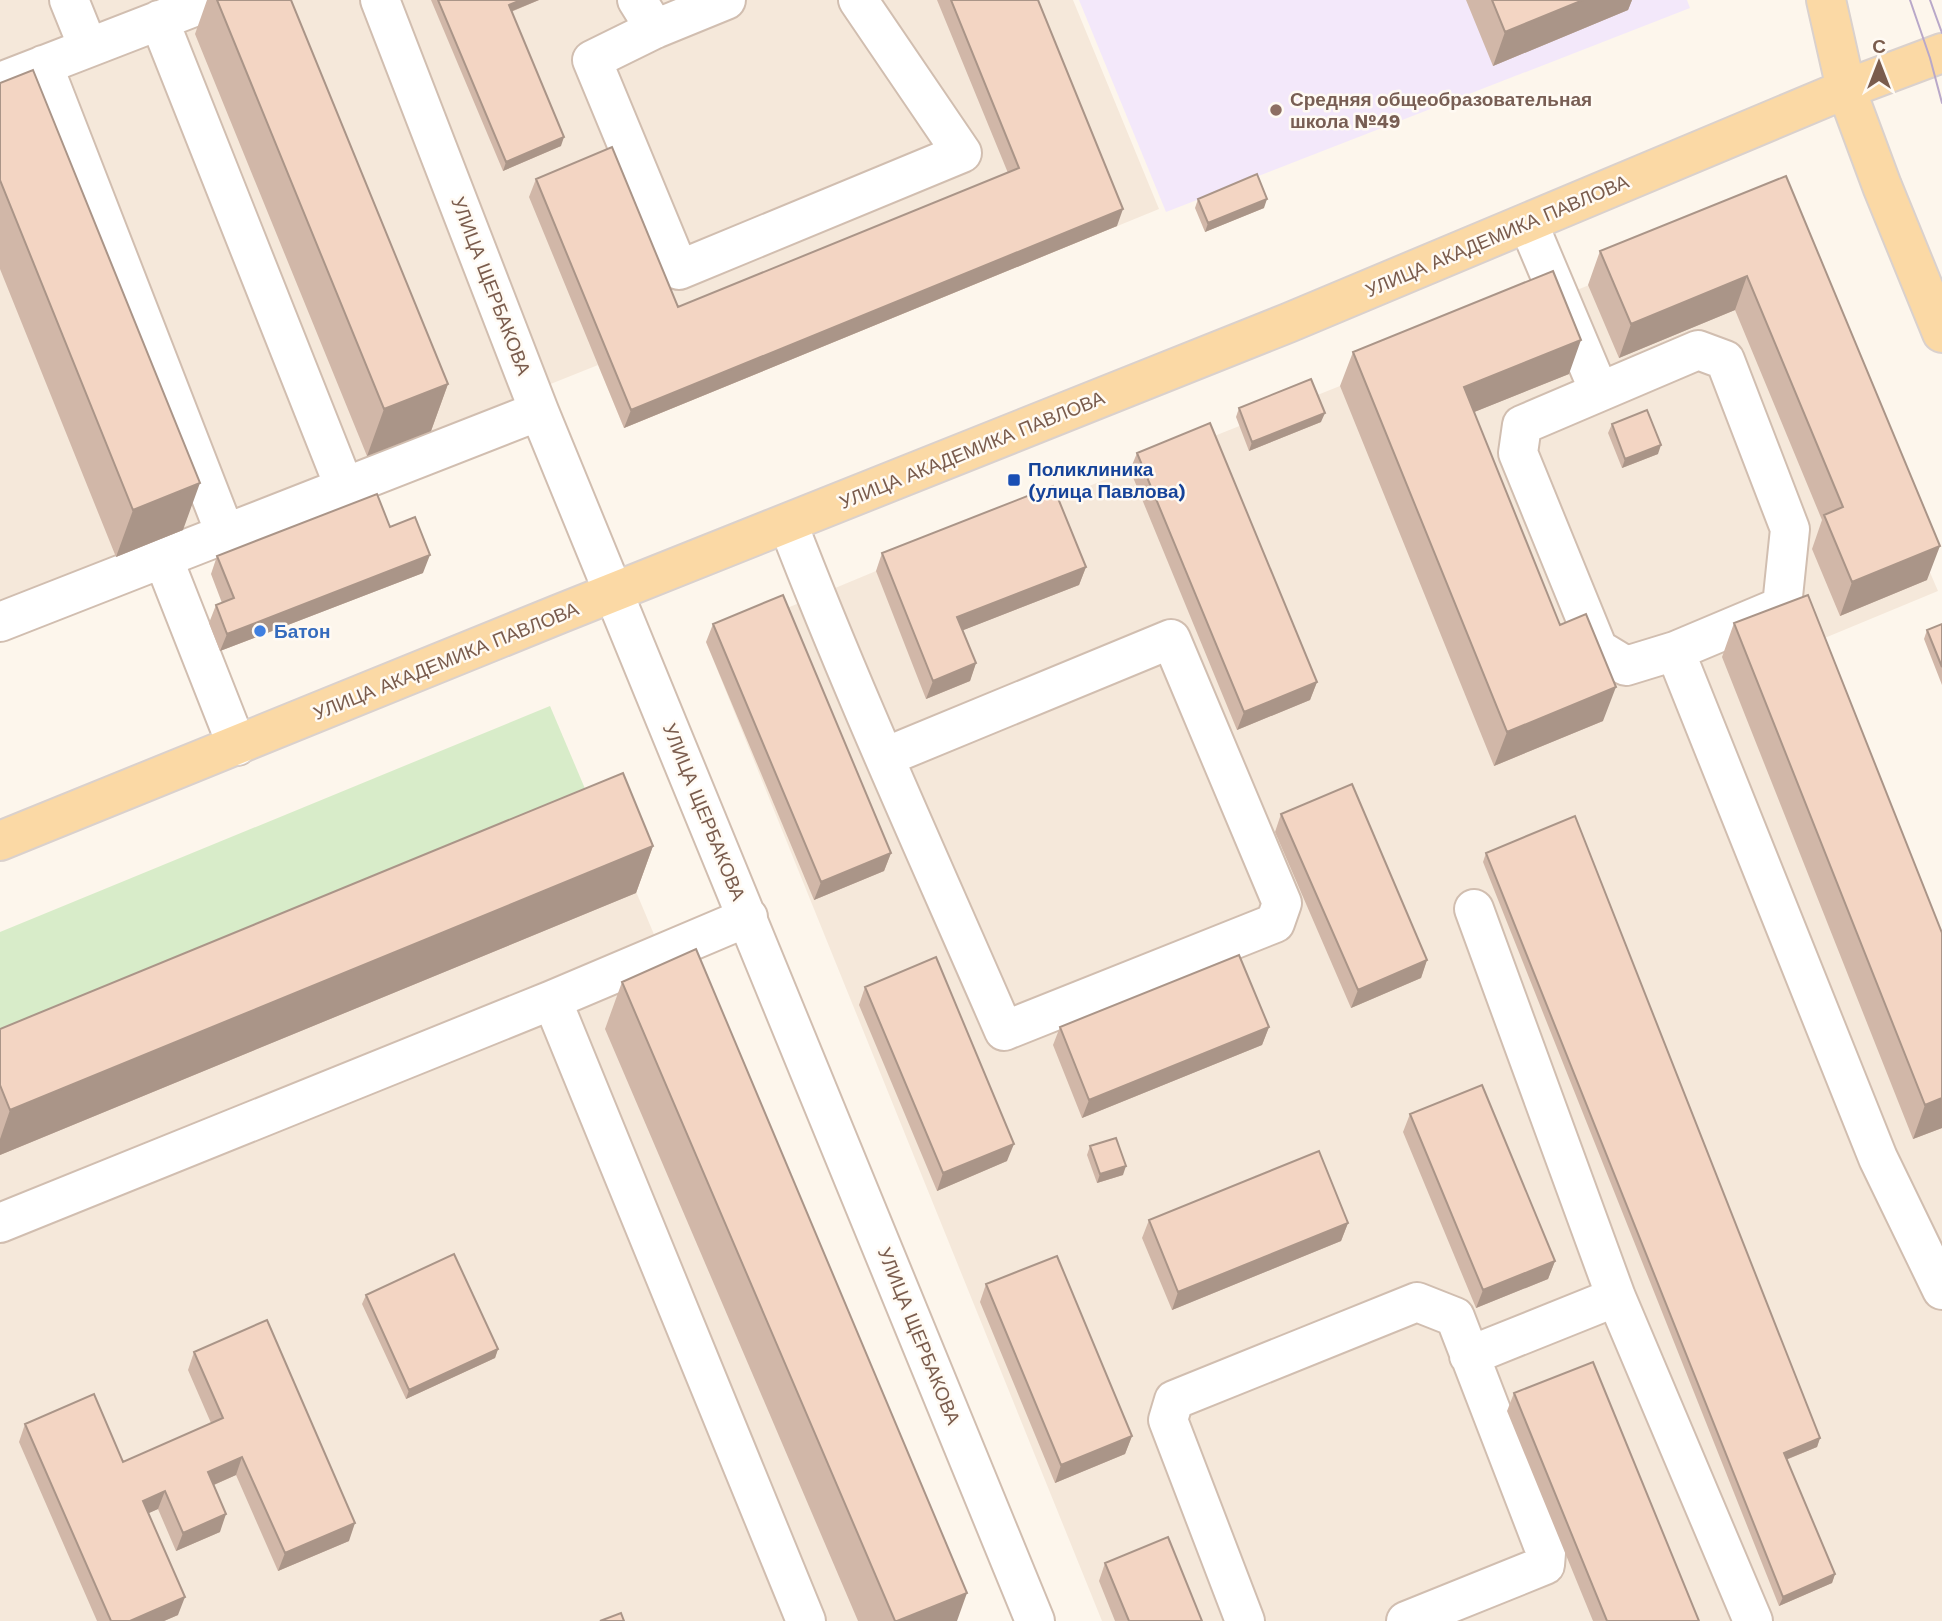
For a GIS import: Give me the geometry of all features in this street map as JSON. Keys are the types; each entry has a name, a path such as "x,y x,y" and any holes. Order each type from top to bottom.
{"main road":[{"path":"1826,0 1846,89 1942,333"},
{"name":"УЛИЦА АКАДЕМИКА ПАВЛОВА","path":"0,841 1276,328 1846,89 1942,53"}],"street":[{"path":"69,0 88,47"},
{"path":"0,82 212,0"},
{"name":"УЛИЦА ЩЕРБАКОВА","path":"380,0 539,411 1035,1621"},
{"path":"726,0 646,15 592,60 679,270 962,153 859,0"},
{"path":"159,20 344,486"},
{"path":"43,65 225,533"},
{"path":"1528,223 1599,391"},
{"path":"1698,351 1725,360 1790,530 1782,606 1675,651 1626,666 1598,649 1518,453 1522,425 1698,351"},
{"path":"0,622 539,411"},
{"path":"788,524 811,584 885,757 1004,1031 1275,923 1282,904 1171,639 885,757"},
{"path":"163,558 237,746"},
{"path":"1675,651 1878,1158 1942,1290"},
{"path":"1474,909 1616,1297 1753,1621"},
{"path":"0,1223 552,1000 748,917"},
{"path":"552,1000 806,1621"},
{"path":"1469,1356 1616,1297"},
{"path":"1245,1621 1168,1420 1174,1400 1417,1302 1455,1317 1546,1553 1545,1565 1406,1621"}],"shaded area":[{"path":"0,0 1073,0 1159,209 624,428 598,365 0,605"},
{"name":"Средняя общеобразовательная школа №49","path":"1079,0 1687,0 1690,8 1166,212"},
{"path":"1774,210 1938,591 1815,642 1942,955 1942,1621 1102,1621 706,642"},
{"path":"606,820 942,1621 0,1621 0,1069"}],"green space":[{"path":"550,706 586,791 0,1035 0,932"}],"building":[{"path":"217,0 291,0 448,384 384,409"},
{"path":"438,0 521,0 509,5 564,137 506,162"},
{"path":"951,0 1038,0 1123,209 631,410 536,179 612,147 678,307 1019,168"},
{"path":"1492,0 1583,0 1505,32"},
{"path":"33,70 200,483 133,510 0,180 0,83"},
{"path":"1257,174 1267,199 1208,223 1198,199"},
{"path":"1786,176 1940,546 1852,582 1824,515 1843,507 1747,276 1631,324 1600,251"},
{"path":"1553,271 1581,340 1464,387 1560,625 1586,614 1616,687 1507,732 1353,352"},
{"path":"1311,379 1325,413 1252,442 1239,408"},
{"path":"1647,410 1661,445 1625,459 1612,424"},
{"path":"1210,423 1317,682 1244,712 1137,453"},
{"path":"1053,486 1086,567 957,617 976,663 933,681 882,553"},
{"path":"377,494 390,527 415,517 430,555 227,634 216,605 234,598 217,556"},
{"path":"783,595 891,853 821,882 713,624"},
{"path":"1808,595 1942,933 1942,1098 1925,1105 1734,623"},
{"path":"1942,624 1942,667 1927,630"},
{"path":"623,773 653,846 10,1110 0,1085 0,1029"},
{"path":"1352,784 1427,960 1358,990 1281,814"},
{"path":"1575,816 1820,1438 1784,1453 1835,1574 1783,1597 1486,853"},
{"path":"696,949 967,1593 897,1621 622,982"},
{"path":"1239,955 1269,1027 1089,1100 1060,1027"},
{"path":"936,957 1014,1144 943,1173 865,987"},
{"path":"1482,1085 1555,1261 1483,1290 1410,1114"},
{"path":"1116,1138 1126,1166 1100,1174 1090,1146"},
{"path":"1319,1151 1348,1223 1178,1292 1149,1220"},
{"path":"454,1254 498,1349 409,1390 366,1295"},
{"path":"1057,1256 1132,1436 1061,1465 986,1284"},
{"path":"267,1320 355,1523 285,1553 242,1457 208,1472 226,1514 183,1533 165,1491 143,1501 185,1597 130,1621 111,1621 25,1424 94,1394 123,1462 223,1418 194,1352"},
{"path":"1593,1362 1699,1621 1607,1621 1514,1393"},
{"path":"1168,1537 1202,1621 1129,1621 1105,1563"},
{"path":"621,1613 624,1621 600,1621"}],"tram line":[{"path":"1910,0 1942,103"},
{"path":"1930,0 1942,33"}],"place":[{"name":"Средняя общеобразовательная школа №49","path":"1276,110"},
{"name":"Поликлиника (улица Павлова)","path":"1014,480"},
{"name":"Батон","path":"260,631"}]}
